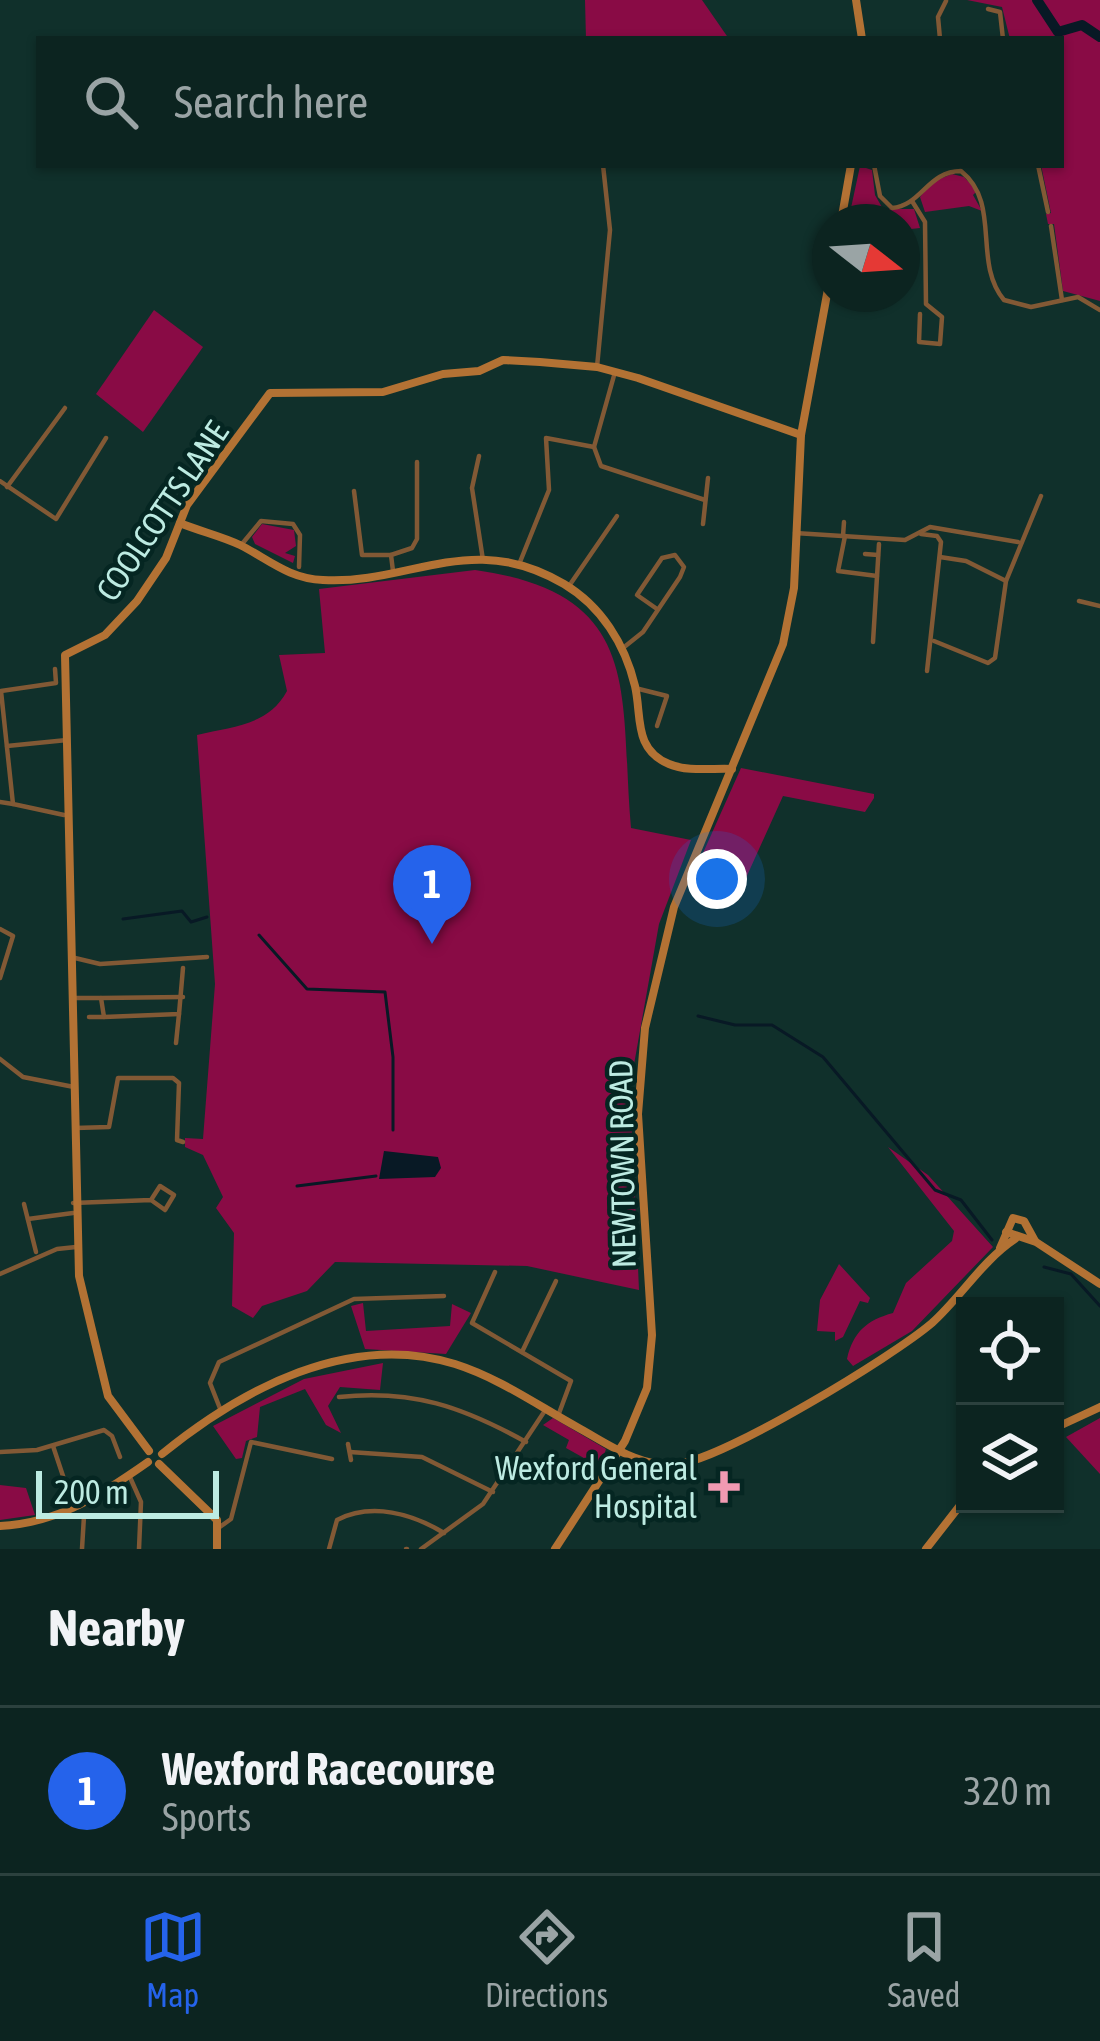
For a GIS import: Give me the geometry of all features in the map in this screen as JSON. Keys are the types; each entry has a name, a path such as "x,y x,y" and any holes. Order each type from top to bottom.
{"street":[{"path":"856,0 862,36"},
{"path":"940,36 938,17 946,1"},
{"path":"988,9 1000,12 1003,36"},
{"path":"598,368 610,230 603,168"},
{"path":"844,204 850,168"},
{"path":"877,168 883,202 897,208 912,201 932,178 955,168 982,196 988,261 1000,296 1025,307 1078,297 1100,310"},
{"path":"1039,168 1048,212"},
{"path":"912,201 925,222 926,304 941,317 940,344 922,345 920,314"},
{"path":"1051,226 1062,300"},
{"name":"NEWTOWN ROAD","path":"555,1549 620,1450 651,1366 639,1154 645,1028 674,908 783,644 794,587 801,435 824,312"},
{"path":"920,326 929,326"},
{"name":"COOLCOTTS LANE","path":"148,1456 125,1426 100,1375 76,1247 75,958 65,655 105,635 137,601 166,558 187,505 270,393 383,392 425,378 478,371 503,360 615,372 801,435"},
{"path":"615,372 594,447 608,471 705,500"},
{"path":"7,487 65,408"},
{"path":"0,481 56,519 106,438"},
{"path":"518,566 549,490 546,438 594,447"},
{"path":"478,456 472,488 483,560"},
{"path":"354,490 362,555 412,548 417,539 417,462"},
{"path":"703,524 708,478"},
{"path":"934,641 988,663 999,645 1006,581 1041,496"},
{"path":"568,586 617,516"},
{"path":"241,546 261,521 293,524 300,535 299,567"},
{"path":"844,522 838,571 877,576"},
{"path":"180,523 309,578 359,579 436,561 483,560 518,566 568,586 599,612 623,649 635,688 638,729 653,754 676,767 732,769"},
{"path":"916,535 930,527 1019,541"},
{"path":"863,635 873,639 881,530"},
{"path":"795,533 879,541 938,536 934,641 927,671"},
{"path":"391,554 393,571"},
{"path":"865,554 878,555"},
{"path":"623,649 643,632 684,567 675,555 662,558 630,602"},
{"path":"940,556 965,561 1006,581"},
{"path":"637,595 657,609"},
{"path":"1078,601 1100,607"},
{"path":"13,804 0,687 56,683 55,670"},
{"path":"635,688 671,697 656,726"},
{"path":"7,746 69,739"},
{"path":"0,802 64,815"},
{"path":"0,929 13,936 0,978"},
{"path":"75,958 90,957 100,964 207,957"},
{"path":"176,1042 183,968"},
{"path":"75,998 183,997"},
{"path":"101,998 104,1016"},
{"path":"89,1017 179,1014"},
{"path":"0,1059 23,1077 74,1087"},
{"path":"75,1128 109,1127 118,1078 172,1078 179,1084 177,1140 183,1142"},
{"path":"28,1219 73,1208 151,1200"},
{"path":"24,1204 36,1252"},
{"path":"999,1250 1009,1220 1017,1218 1036,1242 1100,1284"},
{"path":"160,1459 221,1412 272,1382 322,1364 376,1356 448,1362 644,1461 684,1463 770,1422 904,1345 1026,1229"},
{"path":"1006,1232 1036,1242"},
{"path":"0,1274 56,1249 76,1247"},
{"path":"495,1273 472,1323 571,1381 558,1416"},
{"path":"522,1352 556,1281"},
{"path":"221,1412 210,1383 219,1362 354,1299 444,1295"},
{"path":"349,1387 350,1396"},
{"path":"339,1397 439,1400 526,1442"},
{"path":"1064,1424 1100,1407"},
{"path":"421,1549 493,1492 546,1409"},
{"path":"0,1452 53,1446 104,1430 112,1436 120,1457"},
{"path":"217,1529 231,1519 251,1442 332,1459"},
{"path":"53,1446 79,1513 82,1549"},
{"path":"350,1452 422,1457 493,1492"},
{"path":"148,1456 160,1459 210,1513 217,1529 217,1549"},
{"path":"148,1456 160,1459"},
{"path":"0,1526 79,1513 148,1456"},
{"path":"129,1475 141,1502 139,1549"},
{"path":"926,1549 956,1511"},
{"path":"329,1549 337,1520 359,1512 412,1516 444,1534"}],"shaded area":[{"path":"585,0 702,0 727,36 586,36"},
{"path":"967,0 1100,0 1100,301 1063,291 1054,224 1048,224 1046,214 1051,213 1042,168 1064,168 1064,36 1009,36 1002,7"},
{"path":"860,168 872,170 880,204 852,204"},
{"path":"952,174 964,177 977,191 973,195 982,211 969,206 925,212 920,197 932,182"},
{"path":"154,310 203,347 143,432 96,394"},
{"path":"262,524 294,530 296,546 285,553 295,556 293,563 255,544 252,537"},
{"path":"475,570 530,582 570,601 596,627 613,657 621,693 631,828 691,840 659,924 630,1087 639,1290 527,1266 335,1262 307,1291 262,1306 253,1318 232,1306 234,1233 216,1208 223,1197 203,1155 185,1147 185,1138 203,1139 215,984 197,735 248,723 279,703 287,691 279,655 325,653 319,589"},
{"path":"741,768 874,794 874,798 865,812 783,796 741,889 699,862"},
{"path":"888,1147 928,1175 993,1247 912,1331 853,1366 847,1359 857,1334 893,1313 906,1283 952,1241 954,1231"},
{"path":"839,1264 870,1298 868,1303 860,1301 843,1337 835,1341 835,1332 817,1331 820,1300"},
{"path":"363,1303 366,1331 450,1326 452,1304 471,1313 446,1354 365,1349 351,1306"},
{"path":"383,1363 380,1390 340,1387 328,1406 341,1433 326,1425 305,1389 260,1407 257,1437 246,1441 242,1458 236,1459 213,1426 304,1379"},
{"path":"553,1418 606,1449 600,1467 566,1448 569,1440 543,1425"},
{"path":"1100,1418 1100,1474 1066,1437"},
{"path":"0,1485 26,1488 35,1515 0,1520"}],"water":[{"path":"384,1151 438,1157 441,1168 435,1177 379,1179"}],"waterway":[{"path":"1037,0 1058,32 1082,25 1100,37"},
{"path":"123,919 182,911 191,922 207,917"},
{"path":"259,935 307,989 385,992 393,1057 393,1130"},
{"path":"698,1016 735,1025 772,1025 823,1057 935,1190 961,1200 992,1240"},
{"path":"297,1186 376,1176"},
{"path":"1044,1267 1071,1274 1100,1306"}],"place":[{"name":"Wexford Racecourse","path":"432,944"},
{"name":"Wexford General Hospital","path":"724,1487"}]}
